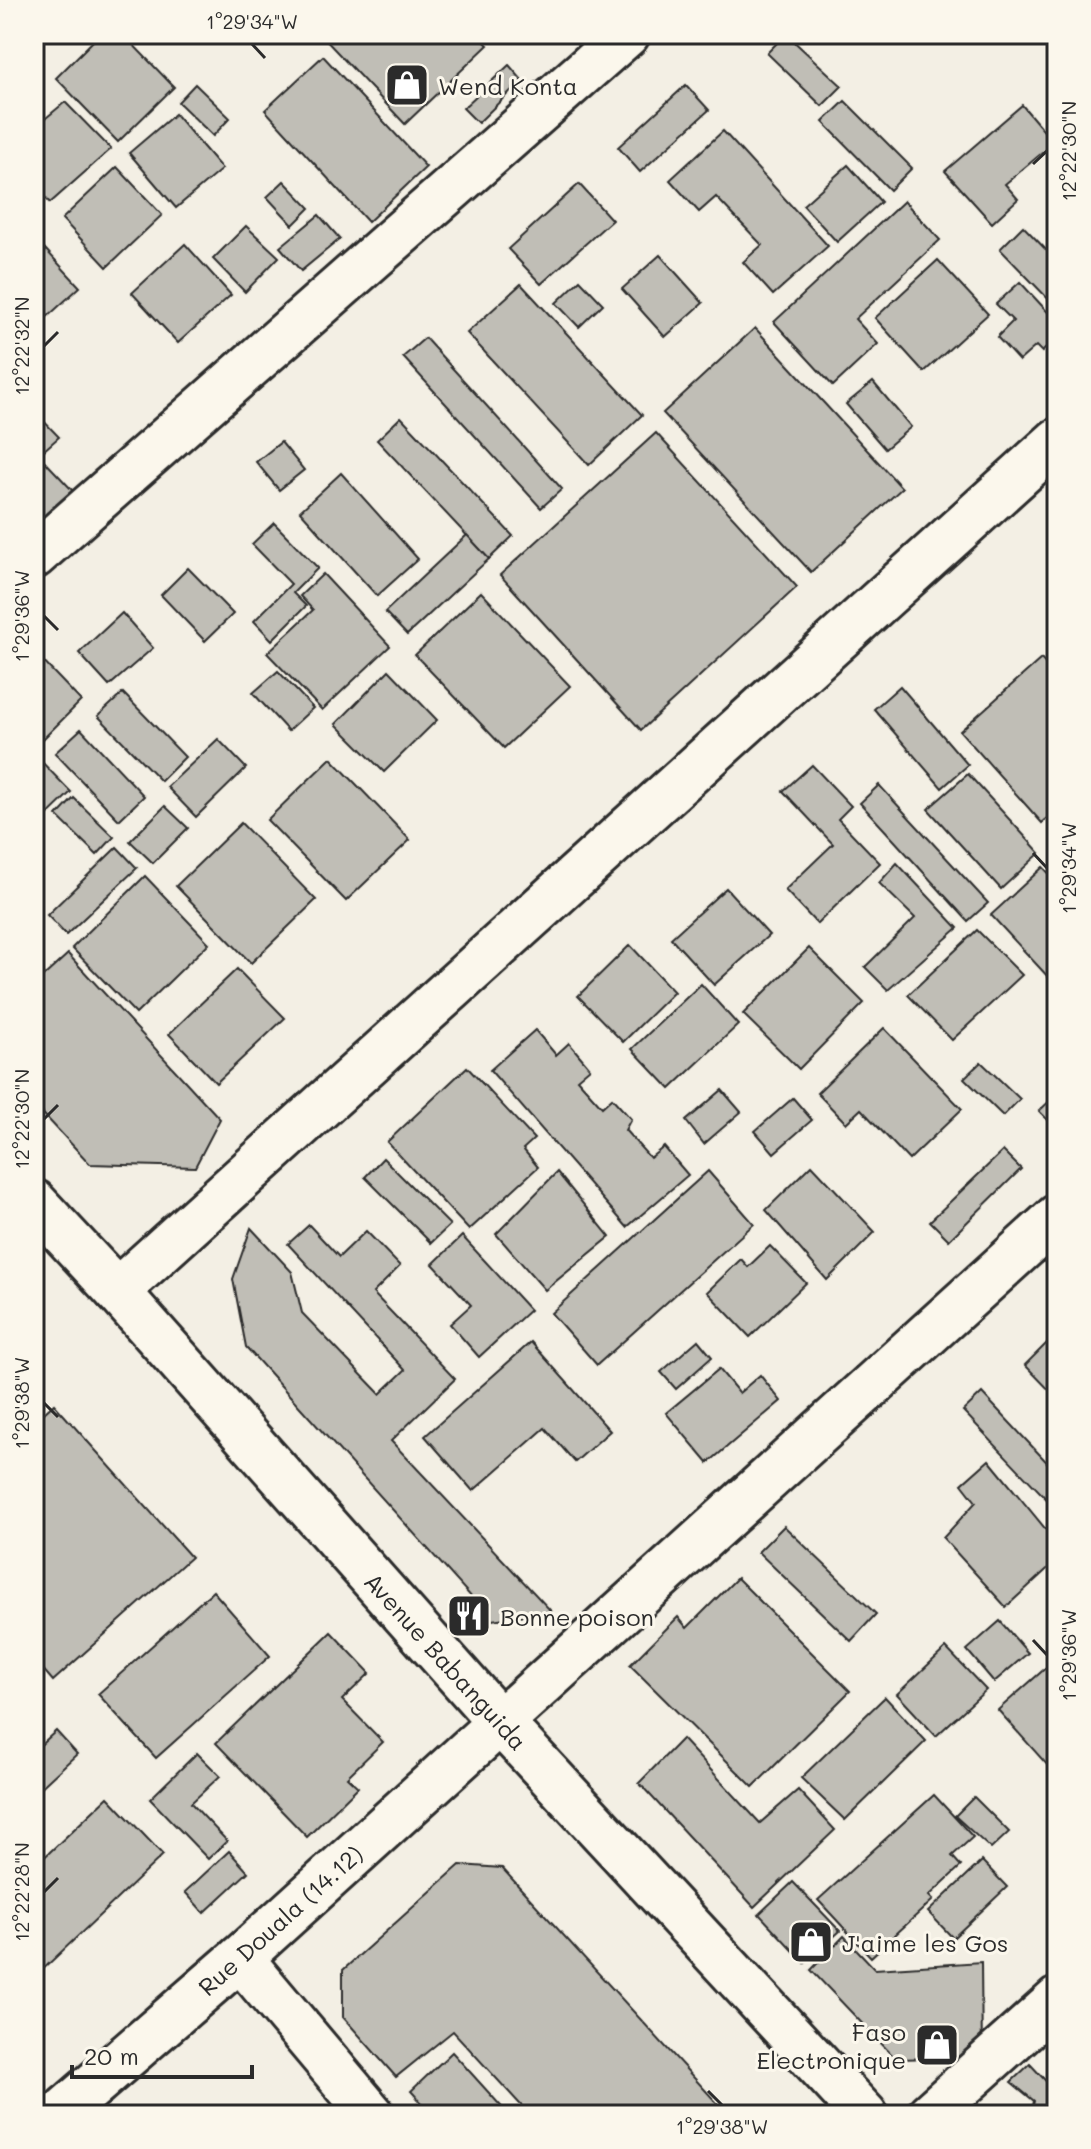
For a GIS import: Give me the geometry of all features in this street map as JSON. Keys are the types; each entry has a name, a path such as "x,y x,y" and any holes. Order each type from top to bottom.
{"street":[{"path":"34,556 627,34"},
{"path":"117,1291 1057,441"},
{"name":"Avenue Babanguida","path":"34,1202 117,1291 499,1721 865,2115"},
{"name":"Rue Douala (14.12)","path":"59,2115 240,1958 1057,1217"},
{"path":"240,1958 372,2115"},
{"path":"929,2115 1057,2000"}],"building":[{"path":"100,34 123,34 174,87 118,142 56,78"},
{"name":"Wend Konta","path":"320,34 477,34 488,45 405,124"},
{"path":"786,34 842,86 822,106 767,53"},
{"path":"323,56 426,167 368,222 265,110"},
{"path":"509,65 522,80 478,123 463,108"},
{"path":"195,84 230,118 213,136 178,102"},
{"path":"686,85 709,110 640,172 618,147"},
{"path":"845,101 912,168 890,190 823,122"},
{"path":"65,102 111,149 50,203 34,185 34,128"},
{"path":"1022,105 1054,143 1005,184 1018,199 992,223 945,171"},
{"path":"175,114 222,169 176,208 129,153"},
{"path":"723,131 828,246 773,295 743,262 762,245 716,197 699,212 670,180"},
{"path":"848,165 881,202 837,242 803,205"},
{"path":"117,167 162,215 107,267 62,219"},
{"path":"284,181 310,208 293,225 267,197"},
{"path":"579,184 612,220 541,284 508,249"},
{"path":"904,201 940,240 855,319 878,344 833,386 774,322"},
{"path":"319,215 340,239 301,271 280,247"},
{"path":"246,226 279,257 245,292 213,259"},
{"path":"1023,226 1057,261 1057,308 1000,249"},
{"path":"34,237 80,287 34,329"},
{"path":"185,244 231,295 178,343 132,293"},
{"path":"660,255 703,303 665,337 622,289"},
{"path":"938,260 988,314 924,372 875,318"},
{"path":"580,280 603,304 579,327 556,303"},
{"path":"1020,282 1057,322 1057,337 1042,352 1036,346 1019,361 997,337 1013,321 996,304"},
{"path":"521,284 642,415 589,465 467,333"},
{"path":"755,328 902,488 811,572 663,413"},
{"path":"425,338 562,489 541,508 403,357"},
{"path":"873,382 911,427 885,449 846,404"},
{"path":"34,411 59,437 34,459"},
{"path":"401,417 513,536 489,559 377,440"},
{"path":"656,433 797,587 641,730 500,575"},
{"path":"281,442 304,470 279,490 256,462"},
{"path":"39,455 73,491 34,527 34,459"},
{"path":"341,473 418,559 377,596 300,511"},
{"path":"274,523 318,568 293,593 306,606 272,640 254,621 291,584 252,544"},
{"path":"467,535 489,559 407,635 385,612"},
{"path":"188,568 233,614 205,641 161,595"},
{"path":"323,574 390,646 322,710 267,653 313,610 300,596"},
{"path":"481,592 570,686 504,748 415,655"},
{"path":"122,613 153,648 109,686 79,653"},
{"path":"38,656 81,701 42,740 34,731 34,660"},
{"path":"1041,659 1057,677 1057,810 1042,823 960,731"},
{"path":"389,670 437,720 384,772 336,724"},
{"path":"278,671 313,708 288,731 253,693"},
{"path":"900,686 968,765 942,788 874,709"},
{"path":"123,693 185,757 161,781 98,716"},
{"path":"81,729 144,796 119,820 55,753"},
{"path":"218,739 246,768 196,817 167,787"},
{"path":"34,754 71,792 34,828"},
{"path":"331,758 410,840 346,901 267,820"},
{"path":"812,765 851,806 838,819 880,863 817,924 785,890 833,844 783,791"},
{"path":"968,774 1040,853 1001,889 928,809"},
{"path":"879,785 988,903 968,921 860,803"},
{"path":"74,798 114,837 97,855 57,816"},
{"path":"165,806 188,828 153,863 130,841"},
{"path":"241,823 316,900 251,963 176,886"},
{"path":"117,847 137,868 66,935 47,915"},
{"path":"897,863 958,928 888,990 865,967 915,918 879,883"},
{"path":"1043,867 1057,882 1057,973 1050,979 991,915"},
{"path":"145,876 209,943 136,1014 72,948"},
{"path":"726,888 769,935 714,985 671,938"},
{"path":"977,930 1022,975 952,1040 908,995"},
{"path":"630,945 674,992 623,1042 578,996"},
{"path":"809,948 864,1003 799,1069 743,1014"},
{"path":"68,954 220,1119 195,1167 90,1164 34,1104 34,985"},
{"path":"237,969 285,1018 216,1083 169,1034"},
{"path":"701,984 738,1025 670,1089 632,1049"},
{"path":"884,1028 962,1109 909,1160 861,1109 846,1123 817,1093"},
{"path":"535,1030 556,1055 569,1043 590,1068 577,1079 602,1107 612,1098 631,1119 625,1130 650,1158 664,1147 688,1175 627,1227 490,1070"},
{"path":"981,1062 1020,1099 1003,1116 964,1078"},
{"path":"467,1067 534,1139 523,1149 538,1167 469,1230 387,1142"},
{"path":"722,1090 741,1112 704,1144 686,1121"},
{"path":"1057,1094 1057,1129 1039,1111"},
{"path":"793,1098 812,1120 774,1153 755,1131"},
{"path":"1003,1151 1021,1169 949,1240 930,1221"},
{"path":"383,1158 450,1225 431,1243 365,1177"},
{"path":"812,1165 875,1232 827,1280 766,1210"},
{"path":"708,1171 754,1224 597,1365 551,1313"},
{"path":"557,1172 610,1237 545,1290 496,1234"},
{"path":"309,1225 339,1257 366,1231 400,1266 373,1293 455,1379 391,1441 551,1611 492,1620 246,1347 233,1279 251,1228 292,1272 302,1313 380,1394 405,1370 288,1244"},
{"path":"462,1236 530,1310 479,1357 450,1324 471,1305 433,1264"},
{"path":"770,1246 806,1283 750,1337 707,1292 741,1259 748,1267"},
{"path":"698,1340 712,1357 676,1389 661,1372"},
{"path":"1049,1341 1057,1350 1057,1398 1025,1365"},
{"path":"531,1342 610,1431 575,1462 545,1428 473,1491 425,1436"},
{"path":"719,1369 739,1393 760,1375 781,1401 708,1463 666,1413"},
{"path":"982,1393 1057,1473 1057,1510 963,1411"},
{"path":"54,1404 191,1557 53,1681 34,1659 34,1422"},
{"path":"989,1460 1057,1543 1057,1560 1006,1607 943,1538 976,1502 962,1484"},
{"path":"784,1526 876,1614 851,1641 758,1552"},
{"path":"737,1578 850,1691 753,1787 630,1665 678,1617 687,1628"},
{"path":"213,1591 270,1656 156,1758 98,1694"},
{"path":"1000,1621 1028,1653 994,1682 967,1650"},
{"path":"331,1632 370,1673 342,1700 383,1742 347,1777 358,1787 307,1837 216,1743"},
{"path":"946,1648 986,1690 936,1736 897,1694"},
{"path":"1057,1658 1057,1776 998,1710"},
{"path":"885,1697 926,1741 845,1820 801,1778"},
{"path":"56,1731 77,1754 34,1794 34,1751"},
{"path":"682,1739 760,1823 798,1790 835,1830 754,1907 639,1783"},
{"path":"197,1753 220,1776 191,1803 227,1841 208,1859 150,1799"},
{"path":"934,1795 973,1837 952,1856 961,1866 929,1896 933,1900 871,1957 818,1900"},
{"path":"108,1797 163,1855 34,1978 34,1867"},
{"path":"974,1797 1009,1832 991,1849 955,1816"},
{"path":"229,1851 248,1872 204,1913 185,1892"},
{"path":"982,1861 1007,1887 953,1938 928,1912"},
{"path":"460,1865 502,1868 728,2115 530,2115 453,2031 396,2077 343,2017 343,1970"},
{"path":"793,1882 840,1931 805,1963 759,1914"},
{"path":"844,1936 875,1969 981,1962 982,2057 896,2059 811,1970"},
{"path":"452,2052 509,2115 433,2115 411,2091"},
{"path":"1030,2064 1057,2093 1057,2115 1031,2115 1034,2101 1011,2082"}],"place":[{"name":"Wend Konta","path":"407,85"},
{"name":"Bonne poison","path":"469,1616"},
{"name":"J'aime les Gos","path":"811,1942"},
{"name":"Faso Electronique","path":"937,2045"}]}
